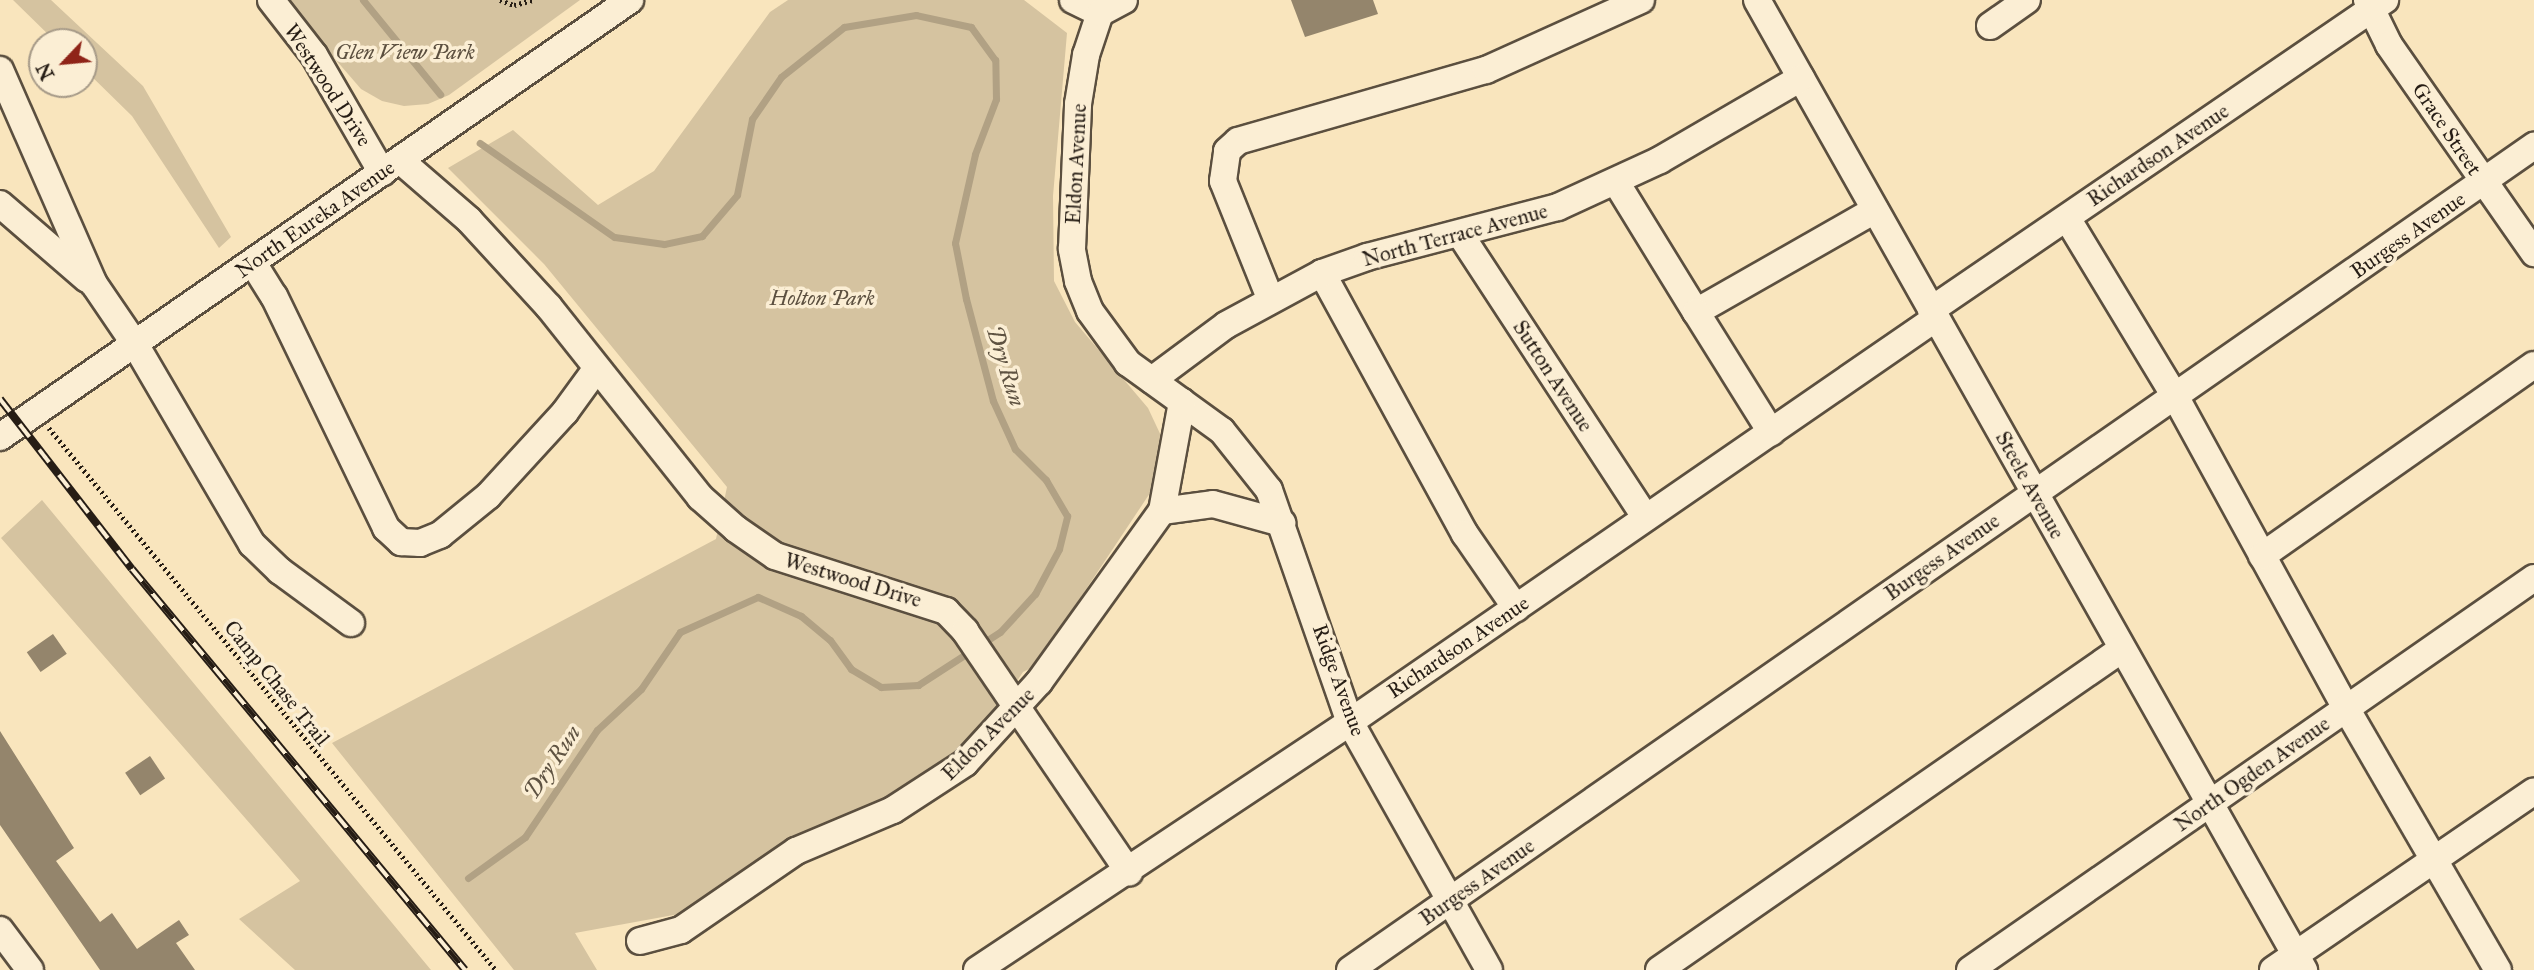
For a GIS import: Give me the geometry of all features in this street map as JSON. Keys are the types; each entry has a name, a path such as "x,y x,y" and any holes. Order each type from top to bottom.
{"street":[{"name":"Westwood Drive","path":"271,0 392,167 469,220 549,307 700,497 736,529 775,555 922,600 946,611 965,631 991,668 1015,710 1129,872"},
{"name":"North Eureka Avenue","path":"0,437 630,0"},
{"path":"1073,0 1100,13 1124,0"},
{"path":"1270,298 1223,181 1227,151 1238,141 1486,70 1641,0"},
{"name":"Steele Avenue","path":"1757,0 2300,962"},
{"path":"1990,26 2027,0"},
{"name":"Grace Street","path":"2375,3 2389,45 2534,253"},
{"name":"Richardson Avenue","path":"977,970 1129,872 1771,432 2067,218 2375,3"},
{"name":"Eldon Avenue","path":"640,941 681,930 796,851 893,810 939,784 965,763 1015,710 1127,565 1162,511 1182,402 1128,363 1090,311 1077,281 1072,249 1078,104 1086,55 1100,13"},
{"path":"0,70 94,284 135,344 252,544 280,571 351,623"},
{"name":"North Terrace Avenue","path":"1152,380 1184,354 1270,298 1367,257 1522,219 1616,183 1801,78"},
{"name":"Burgess Avenue","path":"1350,970 2534,146"},
{"path":"1616,183 1771,432"},
{"path":"0,204 94,284"},
{"path":"1696,312 1875,210"},
{"path":"2067,218 2175,396 2346,708 2498,970"},
{"name":"Sutton Avenue","path":"1460,234 1646,518"},
{"path":"253,263 274,296 386,528 401,542 420,543 440,535 488,496 565,412 597,368"},
{"path":"1322,274 1465,534 1516,608"},
{"path":"2263,556 2534,365"},
{"name":"Ridge Avenue","path":"1182,402 1222,431 1247,458 1269,490 1350,722 1489,970"},
{"path":"1162,511 1213,504 1282,523"},
{"name":"North Ogden Avenue","path":"1970,970 2534,578"},
{"path":"1659,970 2122,649"},
{"path":"2273,970 2300,962 2436,859 2534,791"},
{"path":"0,930 30,970"}],"path":[{"path":"500,0 514,5 533,0"},
{"name":"Camp Chase Trail","path":"37,412 496,970"}],"green space":[{"path":"13,0 51,0 81,28 42,28"},
{"name":"Glen View Park","path":"284,0 580,0 449,95 428,104 404,106 382,101 361,89"},
{"name":"Holton Park","path":"788,0 1024,0 1067,33 1053,196 1054,281 1075,322 1148,408 1163,440 1158,481 1035,666 1023,672 974,745 912,792 690,912 575,933 597,970 514,970 332,743 716,539 727,487 544,264 448,168 513,130 598,205 654,171 770,12"},
{"path":"98,44 143,86 231,237 219,248 132,116 98,83"},
{"path":"42,500 431,970 295,970 239,919 300,881 1,538"}],"building":[{"path":"1291,0 1373,0 1378,14 1305,37"},
{"path":"53,634 67,654 41,672 27,652"},
{"path":"0,731 74,848 56,861 100,922 112,913 137,949 179,920 189,935 176,943 195,970 100,970 0,825"},
{"path":"150,756 165,778 140,795 125,773"}],"waterway":[{"name":"Dry Run","path":"363,0 440,94"},
{"name":"Dry Run","path":"468,878 525,837 597,730 641,689 680,632 758,597 801,616 830,640 851,669 881,687 918,685 1000,632 1035,594 1059,549 1067,516 1046,480 1015,449 993,401 966,299 955,243 975,154 996,99 995,60 971,27 916,15 844,27 781,77 752,119 737,195 702,236 664,244 614,237 480,143"}],"railway":[{"path":"0,399 132,569 465,970"}]}
